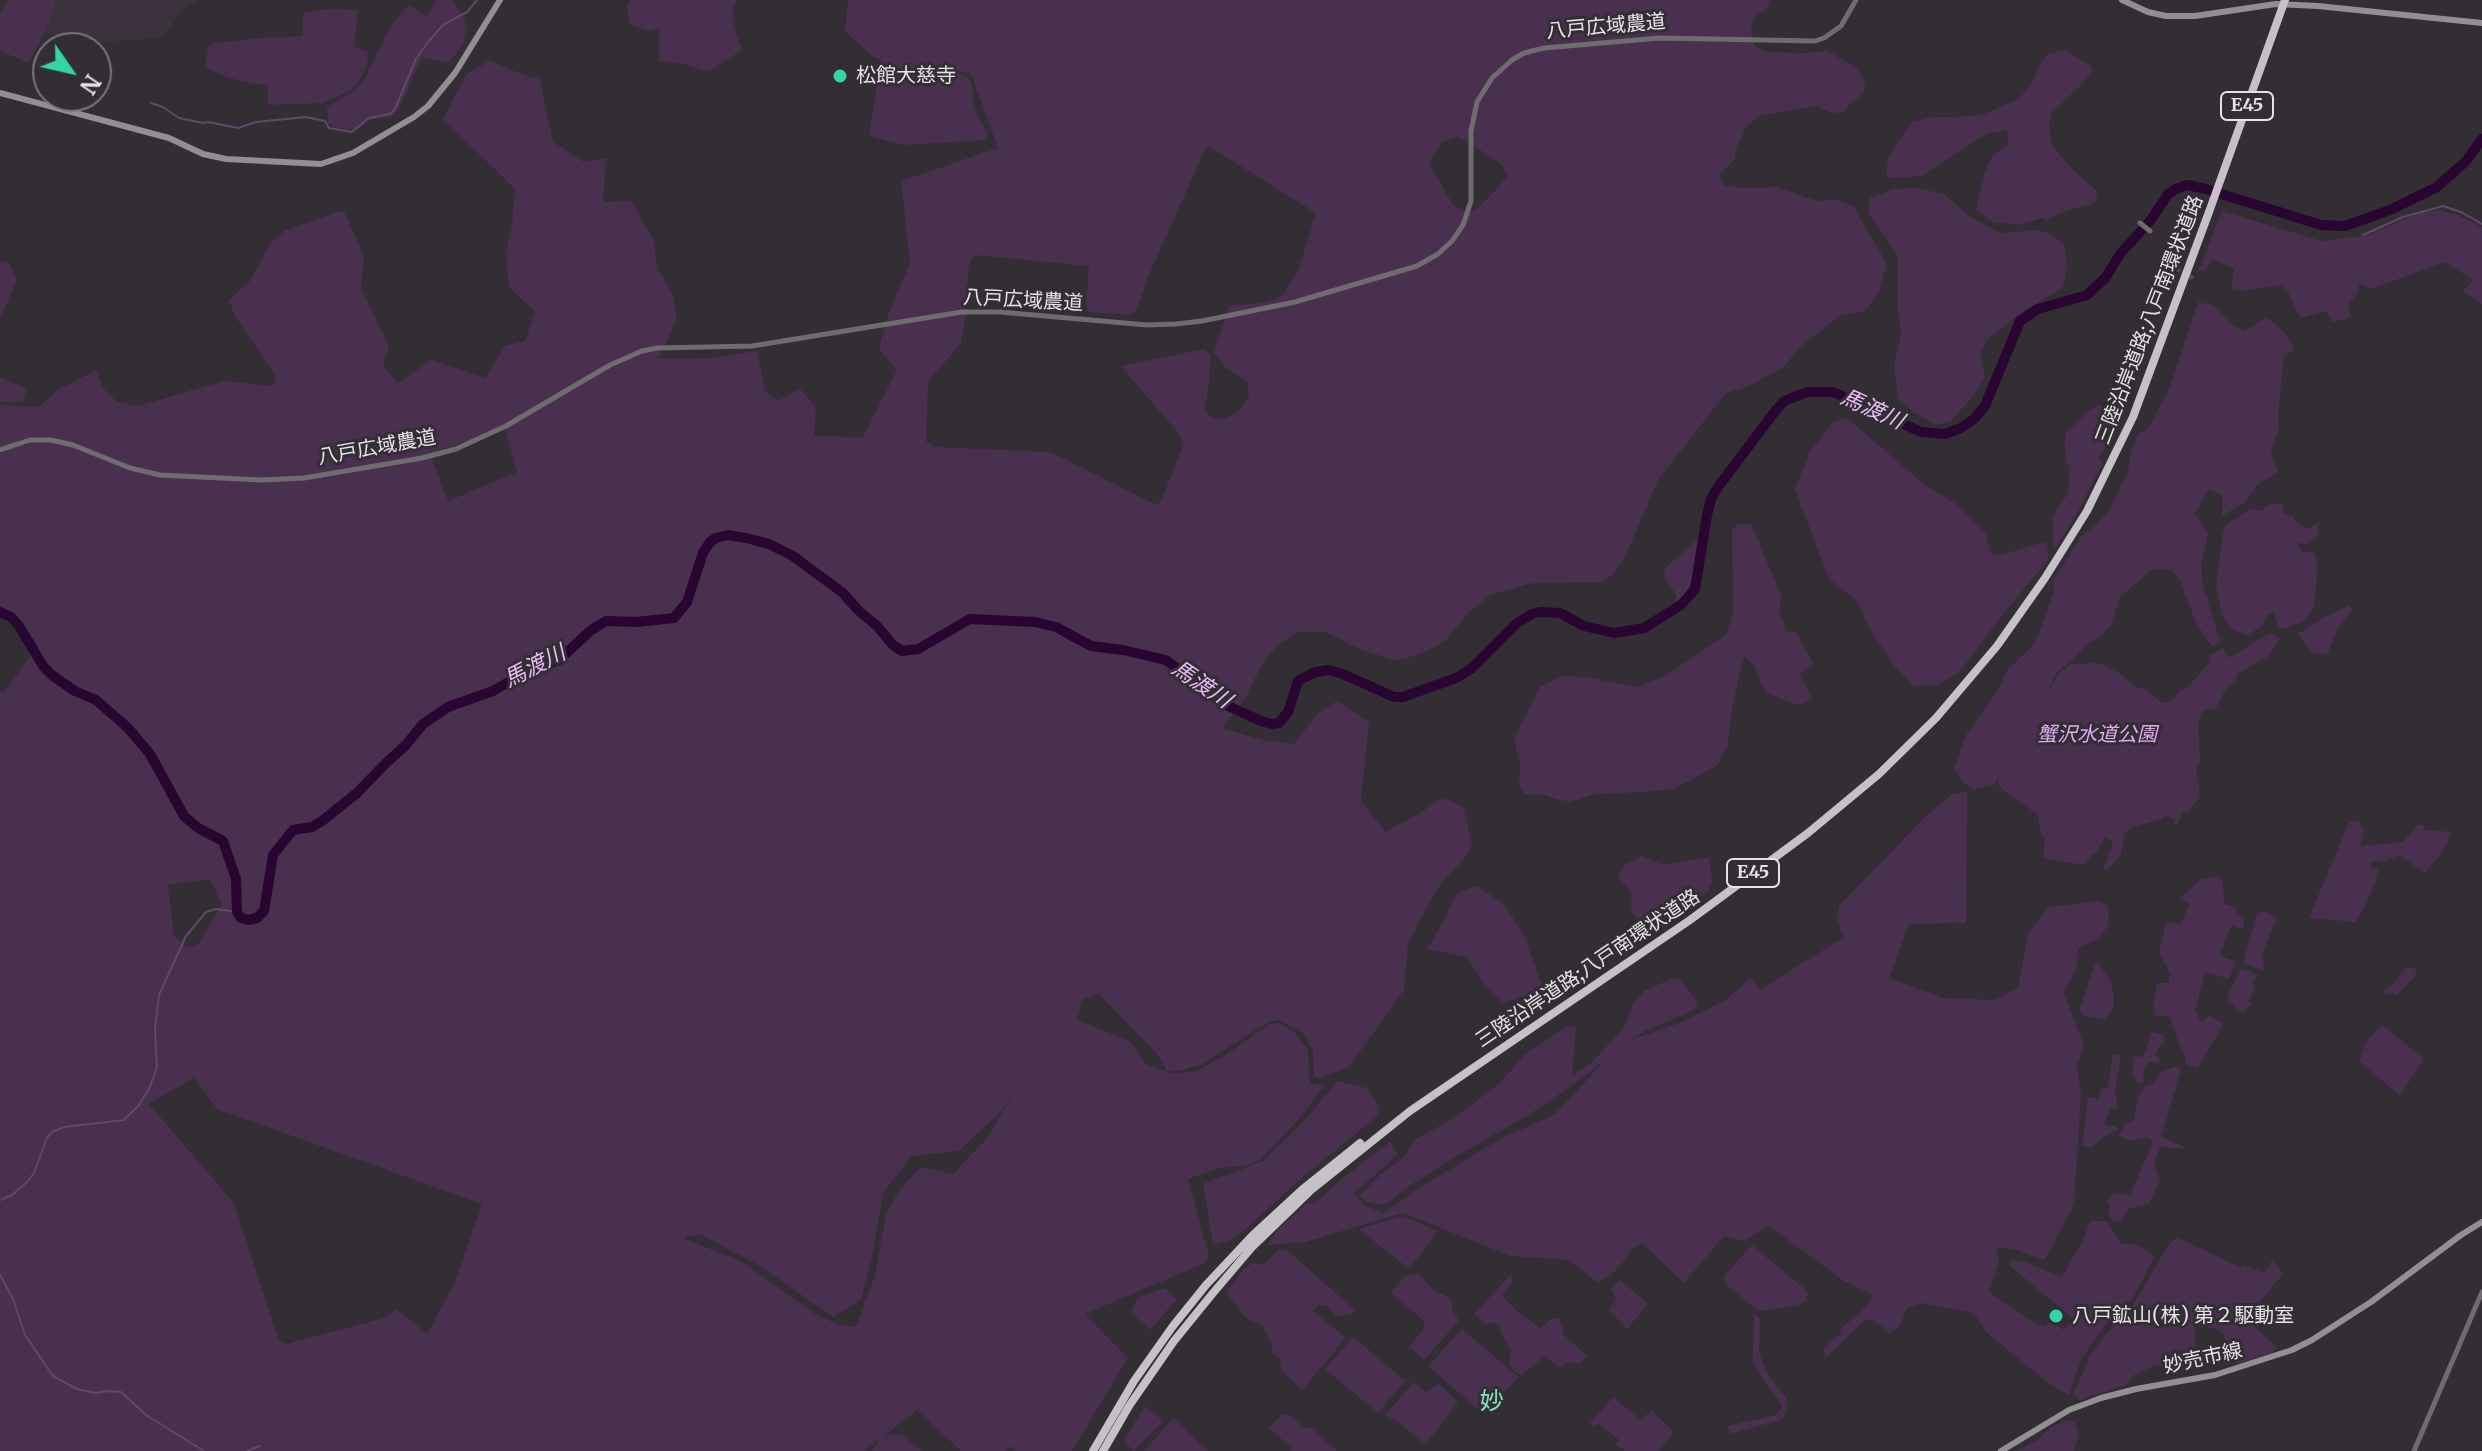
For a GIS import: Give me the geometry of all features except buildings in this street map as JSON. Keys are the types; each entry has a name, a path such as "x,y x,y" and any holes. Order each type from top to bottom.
{"highway":[{"name":"三陸沿岸道路;八戸南環状道路","path":"1093,1451 1134,1381 1173,1326 1243,1245 1304,1188 1385,1126 1690,920 1842,806 1879,774 1945,707 1997,646 2067,545 2109,469 2133,417 2161,348 2285,0"},
{"name":"三陸沿岸道路;八戸南環状道路","path":"1103,1451 1129,1406 1174,1341 1253,1246 1310,1191 1410,1111"}],"main road":[{"path":"0,93 169,138 203,154 226,159 321,164 353,153 428,106 455,73 500,0"},
{"path":"2122,0 2166,16 2195,16 2276,4 2482,23"},
{"name":"妙売市線","path":"2001,1451 2069,1410 2101,1398 2240,1368 2292,1350 2371,1302 2482,1222"}],"street":[{"name":"八戸広域農道","path":"0,450 30,440 51,440 73,445 130,468 160,475 261,480 304,478 422,458 456,449 506,426 610,365 657,348 752,346 962,312 1000,312 1147,325 1191,323 1321,295 1417,266 1438,254 1452,241 1463,225 1471,201 1471,131 1477,102 1492,78 1524,53 1544,48 1660,38 1815,41 1841,26 1856,0"},
{"path":"2140,223 2150,231"},
{"path":"2414,1451 2482,1292"}],"shaded area":[{"path":"51,0 199,0 183,10 159,38 112,42 112,32 47,32 41,28"}],"green space":[{"path":"8,0 56,0 45,32 32,32 32,57 29,63 0,51 0,13"},
{"path":"437,0 455,0 453,2 464,16 467,30 463,45 455,55 448,63 422,57 393,116 369,120 356,130 333,127 328,122 327,107 363,82 391,26 409,4 426,17"},
{"path":"630,0 737,0 733,10 734,27 742,50 708,72 680,63 659,61 659,31 629,24 627,6"},
{"path":"848,0 1770,0 1767,8 1755,17 1751,30 1755,46 1767,52 1827,51 1855,66 1865,81 1864,93 1849,104 1846,112 1831,113 1816,106 1760,116 1746,127 1734,160 1720,174 1724,185 1776,187 1817,201 1833,199 1853,206 1887,264 1879,292 1865,311 1840,316 1800,347 1783,368 1744,388 1726,393 1658,480 1624,559 1602,582 1533,583 1490,595 1470,611 1446,640 1407,658 1393,660 1357,648 1326,632 1298,632 1278,645 1261,666 1246,697 1222,728 1263,740 1294,744 1318,713 1337,701 1369,722 1361,800 1385,832 1442,798 1463,806 1472,843 1467,855 1437,889 1408,943 1404,990 1349,1067 1320,1078 1314,1077 1313,1051 1304,1034 1280,1020 1268,1022 1203,1064 1167,1071 1157,1054 1099,994 1082,1000 1077,1020 1130,1041 1146,1064 1172,1073 1194,1072 1221,1058 1270,1024 1279,1023 1295,1033 1308,1050 1310,1084 1325,1085 1299,1119 1260,1160 1244,1166 1222,1167 1188,1179 1209,1256 1203,1264 1085,1314 1128,1358 1072,1451 1015,1451 1010,1446 1005,1451 961,1451 917,1410 884,1436 901,1434 922,1451 872,1451 880,1438 865,1451 0,1451 0,692 4,693 38,645 17,618 0,613 0,405 39,407 56,391 96,370 103,388 116,401 138,406 224,381 273,386 276,377 235,316 229,300 250,281 270,244 284,231 339,211 345,213 364,256 361,288 389,347 383,365 398,383 431,360 485,378 505,346 525,341 535,312 509,287 506,253 515,189 443,119 466,75 490,60 540,79 553,142 584,162 606,158 603,202 631,201 653,239 658,270 673,294 677,319 658,359 715,358 757,351 765,391 778,401 800,389 816,407 814,436 863,437 897,370 879,349 888,315 910,263 901,181 998,148 971,73 905,62 967,76 972,85 974,108 987,133 987,140 903,145 869,136 881,59 873,57 845,31","holes":["1456,137 1468,142 1501,164 1508,175 1476,210 1466,212 1453,205 1429,163 1442,142","1207,145 1316,213 1298,271 1283,295 1268,302 1229,306 1214,353 1225,367 1247,381 1249,395 1240,410 1224,419 1211,417 1204,410 1211,357 1205,349 1121,366 1179,434 1183,446 1161,501 1156,505 1051,452 935,447 926,441 928,382 961,343 969,264 974,255 1089,266 1088,312 1130,315 1137,309 1148,277","505,428 517,472 448,501 430,454","210,879 222,905 197,946 187,947 174,936 168,885","194,1078 217,1109 482,1204 455,1282 427,1334 397,1309 385,1318 286,1344 279,1341 234,1203 149,1104","1020,1082 987,1138 953,1174 921,1167 900,1189 886,1214 875,1276 856,1327 837,1324 817,1315 741,1261 685,1239 702,1235 760,1266 833,1317 861,1299 883,1193 912,1156 959,1151 1003,1109"]},
{"path":"328,9 358,10 354,46 369,53 359,81 348,92 323,103 268,105 268,85 226,77 205,67 208,46 260,38 303,36 303,13"},
{"path":"2065,50 2090,65 2092,71 2052,113 2049,125 2052,146 2096,190 2097,202 2057,214 2047,221 2043,218 2020,224 1994,223 1976,210 1991,158 2008,146 2007,131 1988,133 1922,176 1887,178 1886,164 1912,122 1933,117 1984,114 2019,99 2032,83 2047,54"},
{"path":"1916,188 1944,194 1969,216 2000,233 2039,230 2052,235 2064,244 2067,265 2063,287 2018,315 1988,339 1980,354 1985,377 1975,394 1951,421 1936,425 1913,412 1898,398 1894,365 1901,335 1898,256 1868,212 1870,198 1893,189"},
{"path":"2440,210 2482,227 2482,304 2463,291 2473,280 2445,262 2371,289 2359,283 2358,293 2348,305 2351,317 2332,322 2327,311 2300,318 2287,290 2281,285 2240,291 2231,289 2234,269 2211,258 2206,271 2199,270 2222,211 2321,241 2368,235 2420,213"},
{"path":"0,261 9,263 17,280 0,319"},
{"name":"蟹沢水道公園","path":"2198,302 2212,305 2231,324 2244,331 2267,317 2283,331 2295,350 2284,356 2279,427 2271,452 2278,472 2258,484 2244,503 2222,516 2222,494 2208,490 2195,513 2208,533 2201,564 2203,586 2220,641 2212,647 2196,623 2181,582 2172,570 2153,569 2120,597 2112,624 2057,672 2047,695 2059,673 2071,664 2099,663 2119,673 2139,689 2144,688 2162,703 2173,700 2180,690 2188,687 2210,661 2210,655 2223,648 2229,658 2270,633 2280,638 2269,656 2237,674 2216,708 2202,711 2198,726 2200,761 2196,768 2200,797 2188,812 2182,812 2178,824 2164,816 2132,827 2125,833 2121,854 2107,871 2104,867 2113,843 2106,836 2085,865 2043,858 2045,838 2042,837 2037,814 2003,790 1997,778 1994,785 1972,789 1954,769 1966,735 1994,696 2008,669 2034,645 2049,607 2053,581 2082,535 2109,511 2128,472 2131,450 2139,433 2147,430 2169,390"},
{"path":"0,377 27,389 23,402 0,402"},
{"path":"2100,405 2105,410 2104,421 2110,424 2104,435 2107,445 2099,457 2102,464 2055,549 2053,516 2068,493 2070,468 2066,461 2066,433 2089,410"},
{"path":"1847,418 1926,486 1952,501 1986,533 1991,554 2001,555 2047,541 2048,560 1959,673 1937,685 1913,686 1896,668 1869,628 1858,602 1829,579 1795,489 1811,450 1834,421"},
{"path":"2284,503 2282,513 2294,516 2295,522 2308,529 2318,523 2318,534 2307,544 2297,543 2303,553 2313,551 2318,565 2314,608 2302,622 2283,629 2278,626 2274,612 2267,615 2262,626 2248,635 2232,630 2222,614 2216,587 2223,531 2228,523 2251,509 2260,511 2271,504"},
{"path":"1738,524 1751,524 1782,597 1779,610 1786,632 1795,631 1813,663 1800,674 1813,699 1798,705 1766,693 1753,664 1744,656 1728,743 1718,765 1676,788 1595,794 1569,802 1525,794 1519,785 1520,766 1514,738 1540,687 1561,676 1585,677 1637,687 1665,676 1723,637 1733,610 1732,530"},
{"path":"1699,538 1692,586 1676,604 1676,595 1664,576 1665,568"},
{"path":"2350,605 2352,609 2335,633 2328,654 2311,653 2298,634"},
{"path":"1967,792 1966,923 1909,924 1889,978 1943,998 1994,1000 2018,988 2028,934 2049,907 2099,901 2108,906 2109,925 2099,938 2078,949 2077,968 2064,992 2084,1046 2077,1065 2081,1095 2074,1204 2045,1260 2013,1249 1996,1247 1999,1262 1989,1292 2030,1320 2044,1327 2051,1321 2064,1330 2073,1319 2009,1265 2012,1260 2062,1277 2090,1221 2107,1221 2121,1243 2136,1245 2155,1256 2134,1296 2104,1327 2081,1359 2069,1395 2052,1386 1986,1332 1974,1313 1921,1303 1907,1308 1899,1328 1890,1333 1871,1319 1863,1322 1826,1358 1823,1349 1841,1333 1841,1328 1861,1312 1872,1294 1844,1281 1769,1226 1743,1241 1724,1236 1684,1283 1642,1243 1630,1250 1627,1258 1610,1276 1598,1283 1569,1260 1511,1256 1403,1213 1305,1242 1267,1245 1278,1229 1307,1203 1314,1204 1390,1142 1398,1154 1354,1194 1366,1206 1384,1213 1500,1139 1555,1114 1606,1059 1527,1116 1453,1158 1391,1201 1382,1205 1366,1202 1360,1195 1404,1157 1415,1139 1453,1119 1501,1082 1524,1055 1566,1027 1576,1028 1572,1075 1592,1062 1623,1029 1634,1002 1644,991 1671,979 1679,979 1698,1002 1690,1012 1627,1041 1680,1023 1726,1000 1750,978 1760,990 1844,937 1837,918 1839,906 1925,817 1952,794"},
{"path":"2349,822 2359,822 2364,829 2360,846 2403,842 2418,825 2423,825 2425,830 2452,832 2441,854 2425,873 2399,855 2386,861 2370,862 2371,868 2378,869 2377,875 2356,922 2309,918"},
{"path":"1642,856 1663,865 1709,857 1712,880 1708,892 1667,923 1642,926 1630,908 1632,895 1618,876 1625,865"},
{"path":"2217,876 2222,880 2225,905 2235,907 2237,915 2243,918 2244,927 2232,925 2220,952 2222,957 2236,961 2229,979 2205,972 2195,1011 2200,1020 2204,1021 2209,1016 2224,1023 2198,1068 2185,1064 2186,1056 2170,1017 2155,1016 2154,1003 2157,983 2169,983 2170,973 2159,953 2166,922 2181,925 2189,904 2179,899 2201,879"},
{"path":"1477,886 1505,905 1524,935 1541,984 1527,995 1504,1003 1484,984 1467,957 1427,949 1456,894"},
{"path":"2264,911 2277,918 2261,957 2263,970 2243,963 2257,913"},
{"path":"2095,963 2111,982 2114,996 2114,1007 2104,1020 2081,1015 2080,1009"},
{"path":"2407,966 2415,969 2417,974 2397,995 2382,993 2392,986"},
{"path":"2240,969 2257,974 2249,1001 2252,1003 2244,1013 2236,1011 2227,998"},
{"path":"2382,1025 2423,1060 2400,1096 2359,1061 2367,1040"},
{"path":"2151,1032 2164,1035 2165,1041 2155,1054 2160,1059 2158,1064 2150,1062 2146,1065 2144,1081 2139,1084 2133,1075 2133,1057 2145,1053"},
{"path":"2113,1054 2121,1056 2115,1091 2118,1109 2111,1109 2105,1120 2106,1125 2118,1129 2092,1148 2082,1146 2088,1097 2098,1099 2101,1089 2108,1087"},
{"path":"2180,1068 2180,1073 2161,1137 2186,1147 2160,1147 2154,1164 2160,1180 2149,1204 2128,1209 2122,1221 2113,1221 2108,1215 2110,1204 2107,1201 2114,1192 2130,1195 2153,1142 2147,1137 2130,1141 2118,1136 2125,1124 2134,1121 2138,1098 2145,1086 2151,1085 2162,1071"},
{"path":"1337,1081 1367,1088 1376,1100 1380,1114 1249,1226 1231,1240 1213,1245 1203,1184 1263,1161 1303,1122"},
{"path":"1403,1216 1438,1231 1409,1269 1359,1229"},
{"path":"2177,1237 2241,1268 2244,1265 2264,1273 2273,1259 2283,1274 2246,1319 2277,1347 2273,1353 2235,1364 2222,1332 2194,1321 2197,1364 2155,1365 2134,1375 2128,1384 2080,1400 2074,1392 2091,1354 2107,1333 2128,1314 2167,1247"},
{"path":"1752,1245 1807,1291 1807,1300 1798,1306 1758,1311 1726,1285 1724,1276"},
{"path":"1279,1249 1288,1251 1355,1310 1350,1315 1336,1316 1327,1306 1318,1305 1313,1311 1346,1338 1302,1390 1283,1372 1281,1358 1272,1354 1272,1345 1263,1326 1246,1318 1226,1293 1243,1270 1252,1263 1264,1264"},
{"path":"1418,1273 1434,1291 1451,1298 1452,1309 1459,1321 1424,1360 1409,1347 1423,1330 1424,1321 1390,1293 1405,1276"},
{"path":"1511,1274 1512,1282 1502,1295 1541,1329 1552,1318 1559,1318 1562,1333 1587,1356 1580,1364 1569,1362 1560,1368 1544,1356 1521,1376 1511,1368 1511,1349 1499,1327 1494,1323 1485,1324 1474,1314"},
{"path":"1620,1280 1648,1304 1627,1329 1609,1310 1616,1299 1611,1289"},
{"path":"1165,1288 1177,1299 1150,1330 1131,1313 1135,1302 1142,1296"},
{"path":"1754,1313 1760,1319 1759,1350 1762,1360 1766,1371 1786,1398 1787,1410 1783,1419 1731,1434 1727,1426 1776,1415 1782,1408 1753,1362"},
{"path":"1462,1329 1519,1377 1483,1414 1428,1366"},
{"path":"1353,1337 1406,1381 1378,1413 1325,1369"},
{"path":"1414,1382 1426,1392 1439,1384 1458,1402 1425,1445 1385,1415"},
{"path":"1613,1397 1640,1419 1652,1411 1674,1432 1659,1451 1625,1451 1616,1444 1619,1440 1599,1424 1593,1427 1590,1423"},
{"path":"1144,1407 1163,1421 1134,1451 1124,1440"},
{"path":"1283,1414 1311,1428 1337,1451 1290,1451 1292,1448 1269,1428"},
{"path":"1173,1418 1208,1451 1144,1451"},
{"path":"2066,1420 2075,1422 2079,1433 2074,1451 2016,1451 2037,1441 2050,1428"}],"waterway":[{"path":"151,103 179,118 203,123 238,128 256,122 306,117 325,121 329,128 352,132 369,118 390,114 395,109 416,59 428,42 443,25 467,12 477,0"},
{"name":"馬渡川","path":"0,612 11,617 19,626 43,666 53,676 96,700 128,728 150,754 184,816 198,828 223,841 236,879 237,912 241,918 248,920 257,918 264,911 273,855 293,830 312,827 322,821 357,793 423,724 448,707 493,691 531,669 559,660 590,631 606,621 674,618 687,602 703,553 716,538 728,535 746,538 769,544 793,556 843,593 902,651 918,649 970,619 1035,622 1056,627 1091,646 1166,660 1226,705 1272,724 1279,723 1288,712 1298,681 1315,672 1329,670 1394,697 1403,697 1456,678 1471,669 1517,623 1532,614 1560,613 1584,626 1614,633 1644,628 1681,605 1695,589 1711,499 1783,402 1808,392 1833,392 1921,432 1945,434 1961,428 1985,406 2020,321 2038,309 2087,295 2106,277 2120,254 2151,220 2168,194 2176,189 2187,185 2202,188 2321,225 2345,226 2390,210 2437,187 2466,161 2482,139"},
{"path":"2363,235 2403,217 2443,206 2482,224"},
{"path":"0,1200 12,1195 34,1173 52,1132 64,1127 124,1120 139,1105 157,1067 155,1030 159,995 186,936 206,912 216,909 237,912"},
{"path":"0,1275 13,1299 25,1335 53,1376 77,1389 95,1393 121,1392 146,1415 204,1451"},
{"path":"247,1451 260,1446"}],"tunnel":[{"path":"2176,268 2194,279"}],"place":[{"name":"松館大慈寺","path":"840,76"},
{"name":"八戸鉱山(株) 第２駆動室","path":"2056,1316"}],"district":[{"name":"妙","path":"1492,1402"}]}
